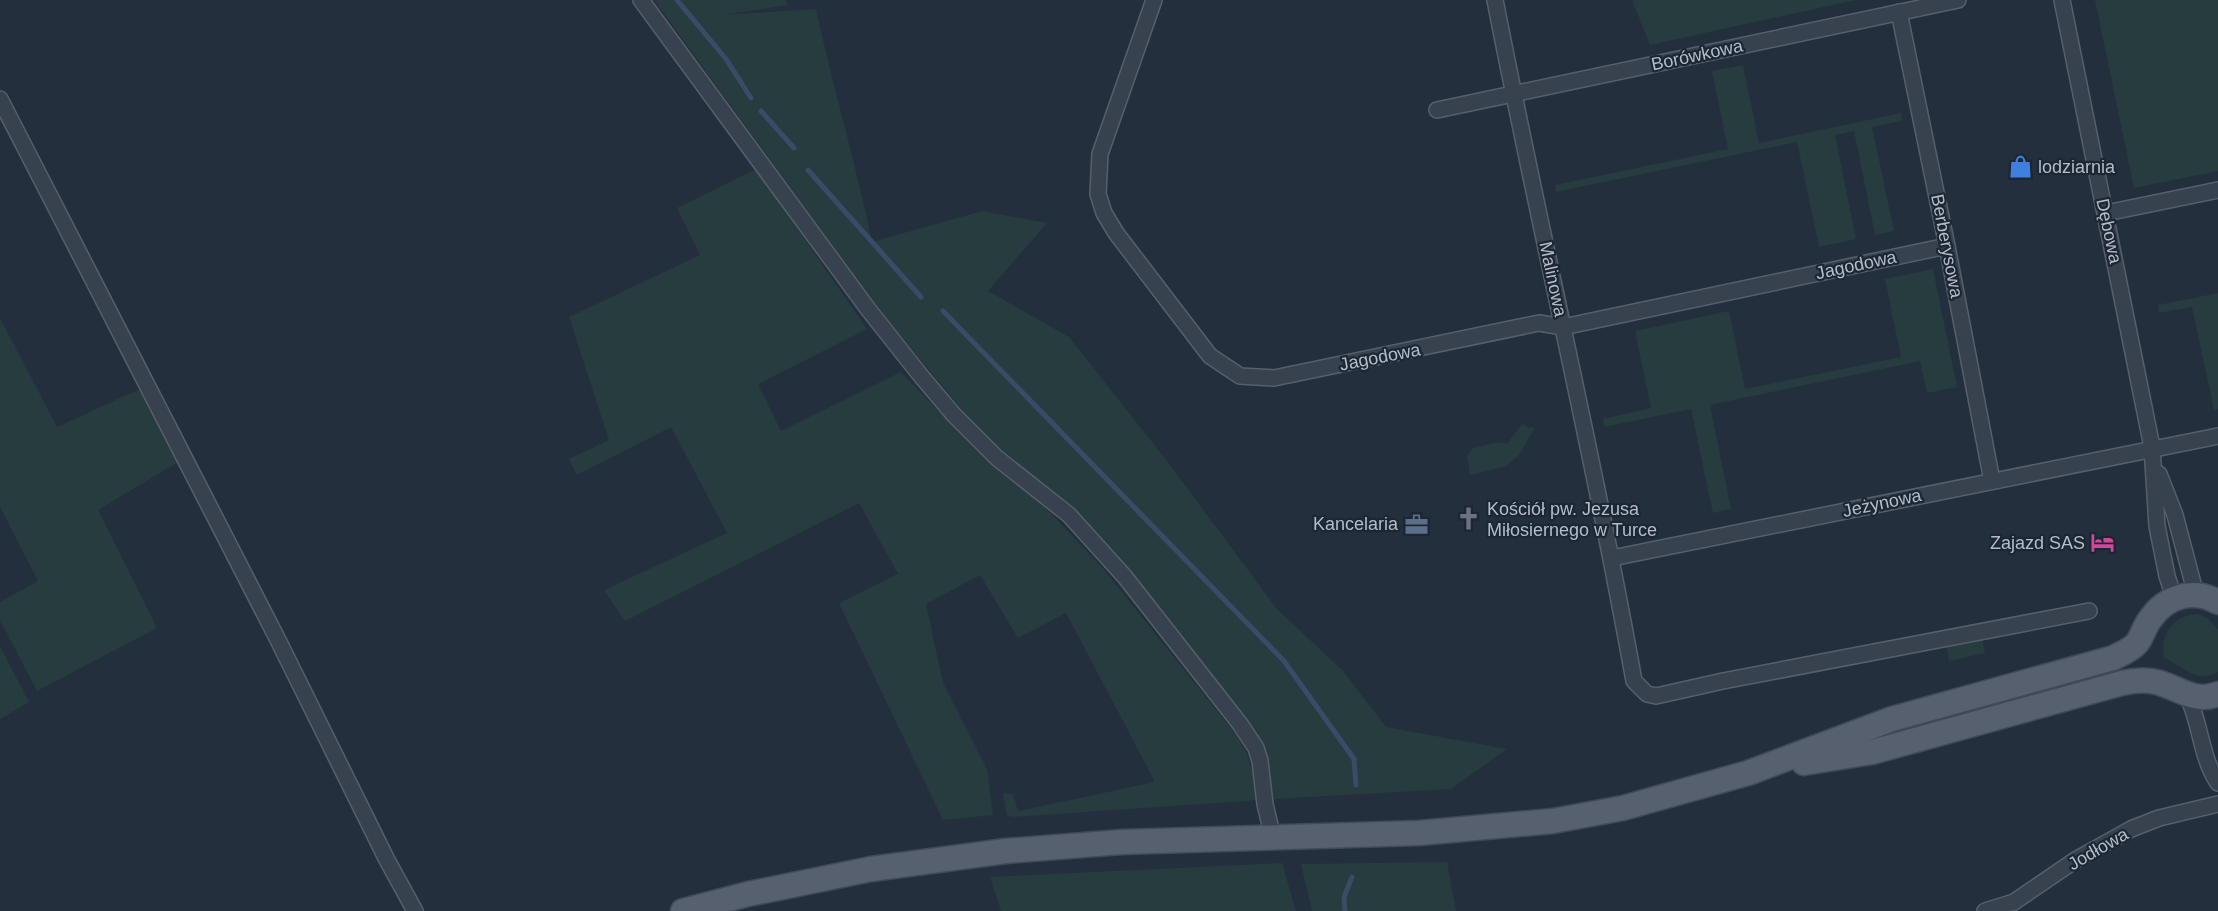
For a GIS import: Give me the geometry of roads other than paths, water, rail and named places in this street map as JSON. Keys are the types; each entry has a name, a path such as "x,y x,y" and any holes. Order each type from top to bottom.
{"main road":[{"path":"683,911 791,885 939,858 1122,842 1419,832 1554,821 1623,808 1748,773 1892,719 2113,658 2135,645 2150,618 2196,598"},
{"path":"2142,636 2146,659 2161,683"},
{"path":"1748,773 1872,752 2102,687 2136,680 2161,683 2187,695 2205,697 2218,694"}],"street":[{"path":"641,0 868,309 921,376 954,415 997,458 1069,515 1125,577 1240,724 1256,748 1260,761 1265,804 1273,838"},
{"name":"Jagodowa","path":"1154,0 1100,154 1098,194 1104,213 1116,233 1210,356 1240,376 1274,378 1539,323 1563,327 1947,246"},
{"name":"Malinowa","path":"1495,0 1612,558 1634,681 1647,694 1656,696 1723,681 2089,611"},
{"name":"Borówkowa","path":"1437,110 1958,0"},
{"name":"Dębowa","path":"2062,0 2154,455 2175,515 2196,598"},
{"name":"Berberysowa","path":"1899,12 1992,481"},
{"path":"0,99 415,911"},
{"path":"2106,213 2218,190"},
{"name":"Jeżynowa","path":"1612,558 1992,481 2154,455 2218,436"},
{"name":"Dębowa","path":"2154,455 2157,526 2167,576 2196,598"},
{"path":"2187,695 2210,771 2218,783"},
{"name":"Jodłowa","path":"1985,911 2015,906 2077,859 2131,829 2160,818 2218,804"}],"waterway":[{"path":"677,0 726,59 751,98"},
{"path":"761,111 794,148"},
{"path":"808,170 921,297"},
{"path":"943,311 1284,661 1354,759 1356,785"},
{"path":"1345,911 1344,897 1352,877"}],"place":[{"name":"lodziarnia","path":"2020,167"},
{"name":"Kościół pw. Jezusa Miłosiernego w Turce","path":"1469,519"},
{"name":"Kancelaria","path":"1416,524"},
{"name":"Zajazd SAS","path":"2103,543"}]}
